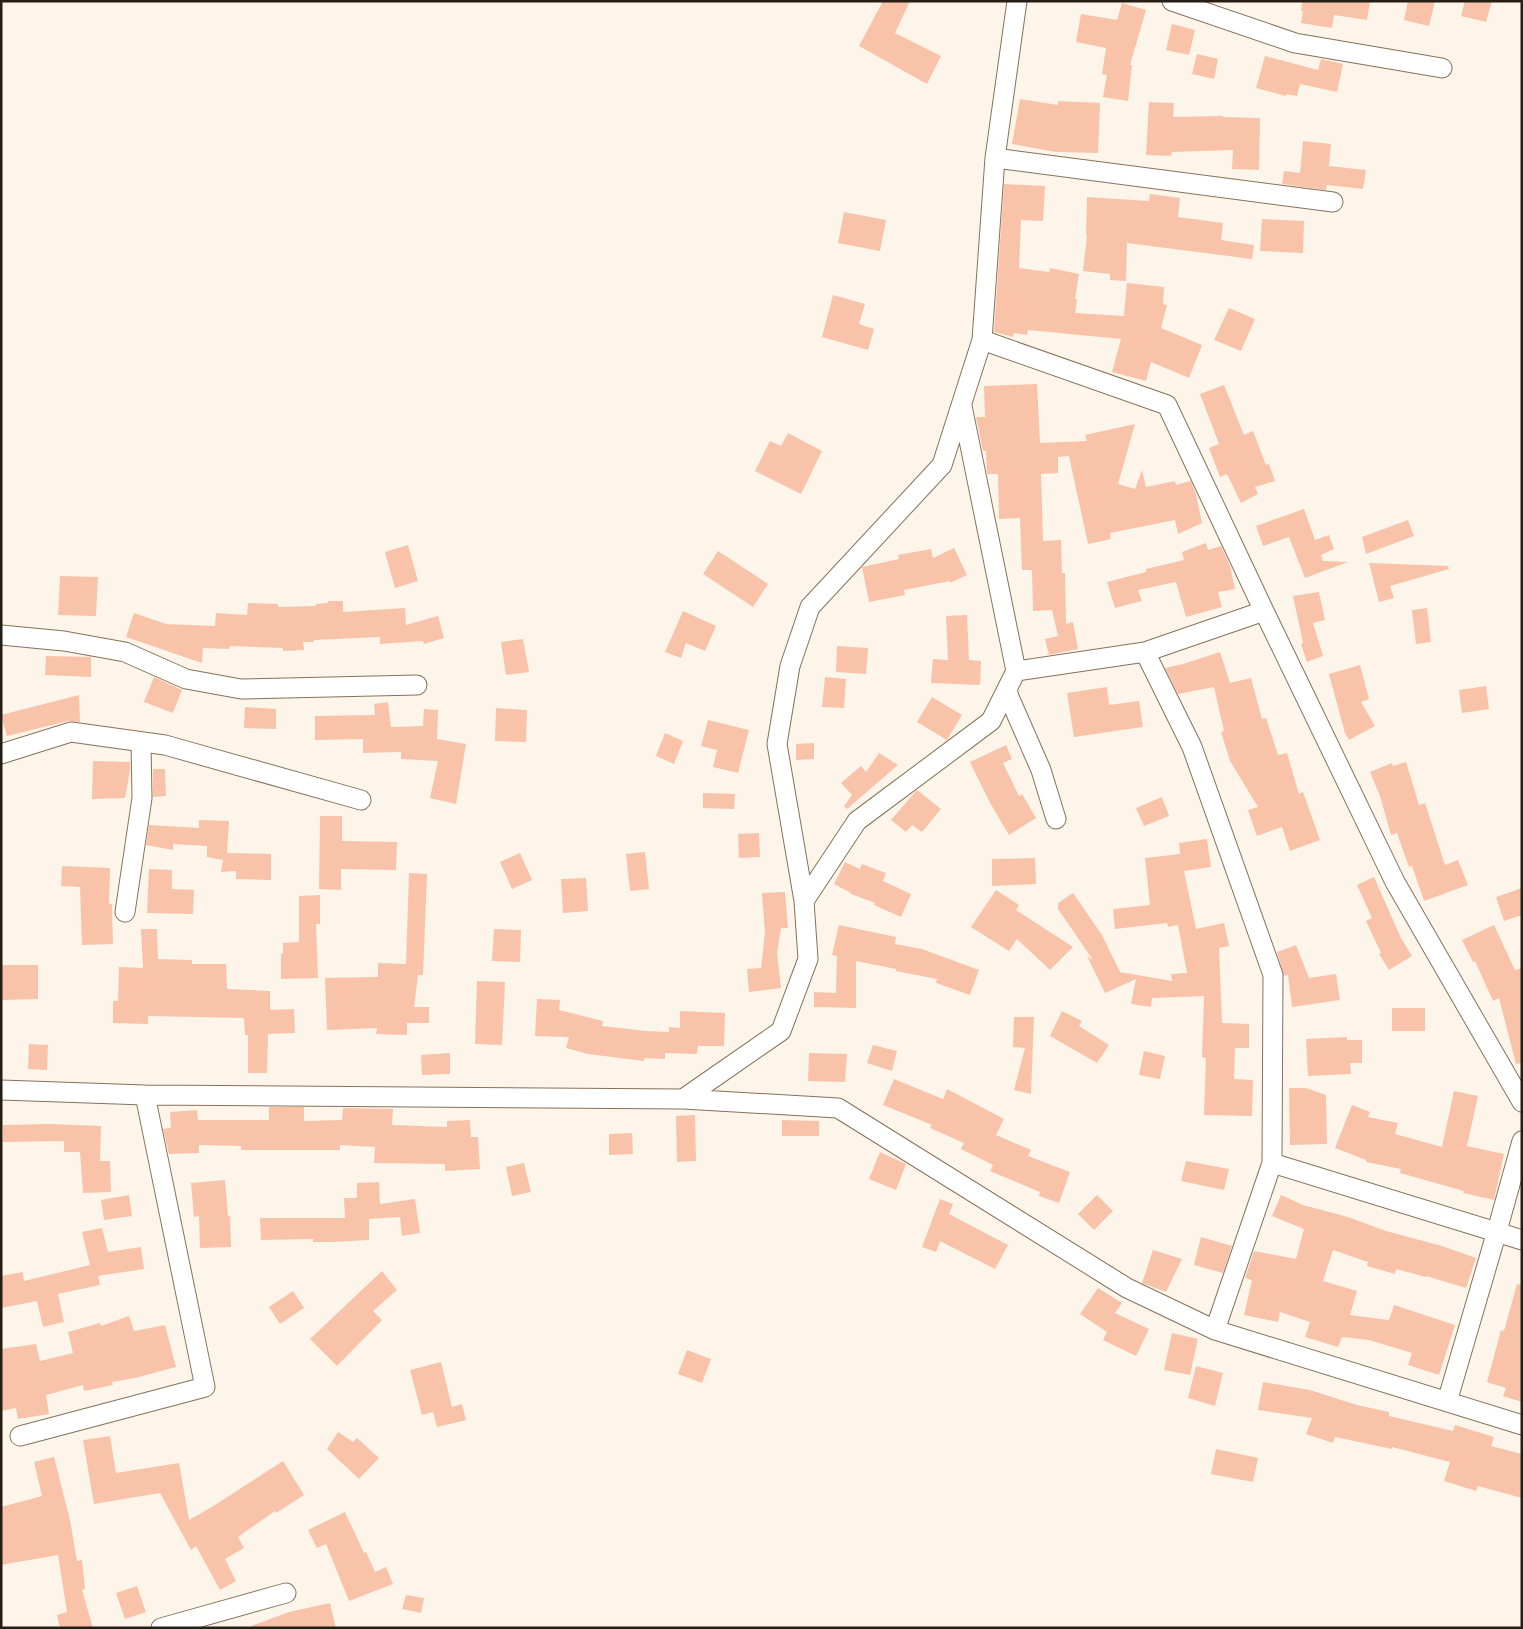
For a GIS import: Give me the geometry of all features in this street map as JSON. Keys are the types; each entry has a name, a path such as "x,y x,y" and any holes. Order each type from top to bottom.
{"street":[{"path":"684,1099 781,1030 808,959 804,901 777,744 790,666 810,608 942,465 982,340 995,158 1017,1"},
{"path":"1172,1 1295,43 1442,68"},
{"path":"995,158 1333,202"},
{"path":"982,340 1167,405 1394,882 1522,1102"},
{"path":"804,901 857,821 991,721 1016,670 962,404"},
{"path":"1016,670 1145,652 1264,611"},
{"path":"1,635 64,641 125,652 186,679 241,689 417,685"},
{"path":"1145,652 1192,747 1273,975 1272,1163 1214,1330"},
{"path":"1007,689 1008,698 1041,770 1056,820"},
{"path":"1,754 71,732 165,745 361,800"},
{"path":"125,912 142,798 141,742"},
{"path":"1,1090 145,1094 684,1099 838,1108 1127,1288 1214,1330 1522,1425"},
{"path":"20,1436 205,1387 145,1094"},
{"path":"1447,1402 1522,1141"},
{"path":"1272,1163 1522,1240"},
{"path":"161,1628 286,1593"}],"building":[{"path":"883,1 910,1 895,33 941,56 927,84 859,46"},
{"path":"1302,1 1370,1 1367,20 1334,15 1332,28 1301,23"},
{"path":"1408,1 1435,1 1429,26 1404,20"},
{"path":"1465,1 1492,1 1486,22 1461,16"},
{"path":"1122,3 1146,10 1130,65 1132,65 1128,101 1103,97 1107,75 1102,74 1106,48 1076,42 1081,14 1117,20"},
{"path":"1172,24 1195,30 1189,55 1166,50"},
{"path":"1197,54 1218,59 1214,79 1192,74"},
{"path":"1265,56 1318,70 1321,59 1343,64 1337,92 1300,84 1297,96 1286,94 1286,96 1256,88"},
{"path":"1020,99 1058,105 1058,101 1100,103 1098,153 1056,152 1012,144"},
{"path":"1149,102 1174,103 1173,117 1223,116 1260,118 1259,170 1232,169 1233,150 1172,152 1171,156 1146,155"},
{"path":"1303,141 1331,144 1329,166 1366,170 1363,189 1327,185 1326,190 1282,184 1284,171 1300,173"},
{"path":"1004,184 1045,186 1043,221 1021,220 1019,268 1049,272 1050,268 1079,274 1075,313 1124,316 1127,283 1164,287 1163,304 1167,305 1161,328 1202,345 1189,378 1151,362 1146,381 1112,372 1121,339 1028,330 1027,335 1014,333 1013,337 994,332"},
{"path":"1150,194 1180,198 1178,217 1223,223 1221,240 1254,245 1252,259 1127,243 1126,281 1110,280 1110,274 1083,271 1087,236 1087,197 1149,201"},
{"path":"844,212 886,220 880,251 838,243"},
{"path":"1262,219 1304,221 1303,253 1260,251"},
{"path":"833,295 865,304 859,324 874,329 868,350 822,337"},
{"path":"1229,308 1255,319 1241,351 1214,340"},
{"path":"1037,384 1040,443 1087,441 1085,435 1135,424 1118,484 1135,489 1142,470 1146,487 1175,481 1176,485 1191,481 1196,494 1202,523 1178,534 1175,520 1110,533 1111,539 1088,544 1069,456 1058,457 1058,473 1041,474 1043,541 1061,540 1062,573 1065,573 1066,624 1073,622 1078,649 1049,655 1045,639 1058,636 1052,610 1033,611 1032,570 1022,570 1020,518 999,519 998,474 987,474 986,451 983,451 976,417 985,417 984,386"},
{"path":"1224,385 1244,435 1253,431 1266,465 1269,464 1275,481 1255,487 1258,494 1241,503 1227,474 1220,477 1209,448 1219,444 1200,394"},
{"path":"788,433 822,451 801,494 755,471 770,441 781,446"},
{"path":"1304,509 1315,540 1329,535 1334,549 1321,555 1323,561 1348,562 1305,578 1289,537 1263,546 1256,526"},
{"path":"1408,520 1414,536 1366,554 1362,537"},
{"path":"1206,543 1208,550 1221,546 1230,566 1235,589 1218,592 1222,607 1186,617 1176,582 1138,590 1142,601 1115,608 1107,582 1146,572 1146,569 1184,560 1182,552"},
{"path":"408,545 418,581 395,588 385,552"},
{"path":"954,548 967,575 950,583 950,581 904,590 905,595 869,602 862,567 899,559 898,555 931,549 933,558"},
{"path":"718,551 768,584 753,607 703,574"},
{"path":"1369,563 1448,566 1449,569 1390,586 1394,598 1379,602"},
{"path":"60,576 98,577 96,616 58,615"},
{"path":"1319,592 1325,620 1313,623 1323,656 1307,662 1301,644 1303,643 1293,596"},
{"path":"328,601 343,601 343,612 405,608 406,625 438,616 444,638 424,644 423,641 380,644 380,637 314,640 314,642 303,642 304,650 283,651 283,648 230,646 229,649 203,648 202,663 126,637 134,613 166,624 215,626 216,613 247,615 248,603 278,604 278,607 316,606 316,604 328,603"},
{"path":"1427,608 1431,642 1416,644 1412,610"},
{"path":"683,611 716,626 705,651 686,643 681,658 665,652"},
{"path":"967,615 969,660 981,661 980,685 931,683 933,659 948,660 946,616"},
{"path":"523,639 529,672 506,675 501,642"},
{"path":"837,646 868,648 866,674 836,672"},
{"path":"1220,652 1230,683 1251,678 1262,719 1266,718 1278,755 1287,753 1299,794 1303,792 1320,840 1290,851 1282,827 1257,836 1248,810 1258,807 1230,761 1221,732 1224,731 1214,687 1178,694 1165,668"},
{"path":"46,656 91,657 91,677 45,675"},
{"path":"1360,665 1369,699 1361,702 1375,726 1349,740 1345,733 1329,674"},
{"path":"154,677 182,690 173,713 144,702"},
{"path":"825,677 846,679 844,708 822,707"},
{"path":"1486,686 1489,709 1462,713 1459,690"},
{"path":"1107,687 1109,705 1139,701 1143,727 1074,737 1067,693"},
{"path":"79,695 80,722 68,721 7,736 1,715"},
{"path":"932,697 962,715 947,740 917,722"},
{"path":"388,702 391,727 423,726 424,709 438,710 437,739 466,744 456,804 430,798 438,761 401,759 401,752 363,753 363,739 315,740 315,716 375,715 374,704"},
{"path":"245,707 276,709 276,729 244,728"},
{"path":"496,708 527,710 526,742 495,741"},
{"path":"708,720 749,730 738,773 713,767 717,750 701,746"},
{"path":"665,733 683,741 674,764 656,756"},
{"path":"814,743 814,759 796,760 796,744"},
{"path":"1006,745 1012,759 1003,763 1019,796 1022,794 1036,818 1009,835 989,801 970,762"},
{"path":"879,753 898,765 847,809 844,806 852,795 841,783 861,766 866,772"},
{"path":"93,761 130,762 125,798 92,799"},
{"path":"1406,762 1419,805 1425,803 1445,865 1458,860 1468,885 1424,901 1412,866 1409,867 1397,833 1391,835 1380,796 1370,772 1392,763 1393,766"},
{"path":"153,769 165,769 166,796 153,797"},
{"path":"917,790 941,809 922,832 912,825 906,832 891,820"},
{"path":"703,793 735,794 734,809 703,808"},
{"path":"1162,797 1169,816 1144,826 1136,808"},
{"path":"320,816 342,816 342,841 397,842 396,870 341,869 341,890 319,889"},
{"path":"199,820 229,821 227,853 271,854 271,880 236,879 236,871 221,872 223,860 207,857 207,846 173,844 173,850 146,845 149,825 199,828"},
{"path":"759,833 760,857 739,858 738,834"},
{"path":"1207,839 1211,867 1184,871 1196,929 1224,923 1229,946 1219,948 1222,1023 1249,1024 1249,1048 1235,1048 1234,1079 1253,1080 1252,1116 1204,1115 1206,1058 1202,1057 1204,996 1152,998 1151,1007 1131,1004 1136,979 1105,993 1087,956 1093,960 1058,909 1058,903 1073,893 1102,935 1120,972 1172,981 1171,974 1187,973 1178,925 1168,927 1167,923 1115,929 1113,909 1150,905 1145,858 1180,854 1179,843"},
{"path":"645,852 649,889 630,891 626,854"},
{"path":"520,853 532,880 512,889 500,862"},
{"path":"1035,858 1036,884 992,886 992,859"},
{"path":"845,862 860,869 862,864 886,873 883,881 911,894 901,917 834,884"},
{"path":"62,866 110,868 109,904 112,904 113,944 82,945 80,887 61,886"},
{"path":"149,869 172,870 172,889 194,890 193,914 147,913"},
{"path":"409,873 427,874 423,975 418,975 414,1007 429,1007 429,1023 407,1023 407,1035 376,1034 377,1028 327,1030 325,978 378,977 378,963 406,964"},
{"path":"1374,877 1401,938 1412,956 1389,970 1379,954 1381,953 1366,921 1372,918 1357,885"},
{"path":"586,878 588,911 563,913 561,879"},
{"path":"1522,888 1522,915 1504,921 1496,897"},
{"path":"996,890 1019,905 1016,910 1073,947 1050,970 1017,939 1009,951 971,927"},
{"path":"785,892 788,928 781,928 777,953 781,988 749,992 747,969 761,968 765,933 762,893"},
{"path":"320,895 320,924 316,924 318,978 281,979 283,943 299,942 299,896"},
{"path":"839,925 896,937 895,944 922,949 979,970 970,995 936,983 937,979 856,961 856,1008 814,1007 814,992 836,993 837,956 832,955"},
{"path":"1494,925 1515,970 1522,968 1522,1063 1516,1064 1499,998 1493,1001 1475,961 1473,962 1462,940"},
{"path":"141,929 157,929 158,959 192,960 192,964 226,964 227,989 270,991 270,1010 294,1009 295,1033 268,1034 267,1073 248,1073 248,1035 245,1035 244,1018 148,1016 148,1024 113,1023 113,1001 118,1001 119,967 143,968"},
{"path":"494,929 521,930 520,962 492,961"},
{"path":"1296,945 1309,978 1336,974 1340,1000 1292,1007 1288,975 1284,976 1277,952"},
{"path":"1,965 38,965 38,999 1,1000"},
{"path":"477,981 505,982 502,1045 475,1044"},
{"path":"537,999 560,1000 559,1010 603,1021 602,1026 646,1031 669,1032 669,1027 680,1028 680,1011 725,1013 724,1046 698,1046 697,1054 665,1053 665,1059 644,1058 644,1061 588,1054 566,1048 569,1037 535,1036"},
{"path":"1392,1008 1425,1008 1425,1031 1392,1031"},
{"path":"1062,1011 1082,1021 1079,1026 1109,1045 1097,1063 1050,1036"},
{"path":"1014,1017 1034,1017 1031,1094 1014,1090 1025,1048 1013,1047"},
{"path":"1347,1037 1347,1040 1362,1040 1362,1063 1350,1063 1351,1074 1308,1076 1306,1039"},
{"path":"29,1044 48,1045 47,1070 28,1069"},
{"path":"873,1045 897,1051 892,1071 867,1063"},
{"path":"1144,1051 1165,1056 1160,1079 1139,1075"},
{"path":"450,1053 450,1074 422,1075 421,1055"},
{"path":"809,1053 847,1054 845,1082 808,1081"},
{"path":"894,1079 943,1099 947,1089 1004,1119 996,1135 1031,1150 1028,1156 1070,1172 1059,1203 1039,1196 1040,1192 990,1171 993,1165 961,1149 964,1143 930,1128 932,1125 883,1105"},
{"path":"1289,1088 1306,1088 1326,1095 1327,1144 1290,1145"},
{"path":"1454,1091 1478,1096 1467,1146 1504,1154 1494,1200 1463,1193 1464,1191 1400,1173 1401,1169 1366,1162 1366,1160 1335,1148 1352,1105 1370,1112 1368,1117 1398,1123 1395,1134 1442,1147"},
{"path":"269,1107 304,1107 304,1121 342,1120 343,1108 393,1109 392,1125 447,1127 447,1121 470,1120 471,1137 478,1137 480,1169 445,1171 445,1164 374,1163 375,1147 340,1145 340,1150 241,1150 241,1146 199,1145 199,1153 169,1154 163,1129 171,1128 170,1112 197,1110 198,1120 269,1120"},
{"path":"695,1115 696,1161 677,1162 676,1116"},
{"path":"782,1120 819,1121 819,1136 782,1136"},
{"path":"3,1125 101,1126 100,1161 110,1161 111,1192 83,1193 80,1152 64,1152 64,1141 3,1142"},
{"path":"632,1133 633,1154 609,1155 609,1134"},
{"path":"880,1152 906,1164 896,1190 869,1179"},
{"path":"1186,1161 1229,1169 1224,1190 1181,1181"},
{"path":"524,1163 531,1192 512,1196 506,1167"},
{"path":"225,1180 228,1216 230,1216 231,1247 200,1248 199,1216 194,1217 191,1183"},
{"path":"379,1182 380,1204 415,1199 420,1233 402,1236 400,1217 369,1219 369,1240 313,1242 313,1239 261,1240 260,1218 345,1218 344,1198 357,1198 357,1183"},
{"path":"129,1195 132,1216 104,1220 101,1200"},
{"path":"1097,1195 1113,1211 1094,1230 1078,1214"},
{"path":"1281,1195 1303,1205 1348,1217 1386,1231 1442,1246 1476,1258 1466,1288 1396,1269 1395,1274 1367,1266 1368,1262 1333,1250 1323,1281 1357,1291 1350,1315 1389,1320 1394,1305 1455,1325 1439,1375 1408,1365 1412,1353 1369,1340 1342,1337 1338,1347 1305,1337 1310,1322 1280,1312 1278,1322 1244,1315 1252,1280 1245,1278 1254,1251 1296,1259 1304,1229 1272,1216"},
{"path":"940,1199 953,1204 949,1214 1008,1245 995,1269 940,1241 936,1252 922,1247"},
{"path":"102,1228 108,1252 141,1247 144,1269 98,1276 100,1285 58,1294 64,1322 43,1327 37,1301 1,1308 1,1276 23,1272 24,1281 90,1265 82,1232"},
{"path":"1201,1237 1232,1246 1223,1273 1194,1265"},
{"path":"1153,1250 1182,1259 1166,1292 1142,1283"},
{"path":"382,1271 397,1290 373,1311 382,1320 337,1366 310,1339"},
{"path":"1517,1284 1522,1285 1522,1402 1503,1396 1506,1388 1487,1382 1501,1330 1504,1331"},
{"path":"1098,1288 1122,1303 1115,1313 1149,1329 1136,1356 1103,1340 1107,1332 1080,1314"},
{"path":"293,1291 304,1308 280,1324 269,1307"},
{"path":"129,1316 134,1331 165,1325 176,1367 112,1382 113,1385 84,1391 83,1385 46,1395 49,1414 18,1419 16,1408 1,1411 1,1349 36,1344 40,1361 73,1353 68,1332 100,1323 101,1326"},
{"path":"1172,1333 1198,1339 1190,1375 1164,1370"},
{"path":"687,1350 711,1359 702,1383 678,1374"},
{"path":"441,1362 452,1407 462,1404 466,1420 437,1427 433,1412 422,1415 410,1370"},
{"path":"1196,1366 1223,1373 1215,1406 1188,1398"},
{"path":"1263,1382 1310,1390 1357,1405 1389,1412 1389,1416 1453,1431 1455,1425 1494,1437 1491,1446 1522,1454 1522,1498 1478,1486 1476,1491 1444,1481 1450,1462 1392,1447 1392,1449 1335,1437 1333,1443 1306,1434 1312,1418 1258,1410"},
{"path":"338,1432 353,1442 357,1438 379,1458 359,1479 327,1449"},
{"path":"110,1436 116,1473 179,1463 189,1520 283,1461 304,1495 276,1513 275,1511 238,1537 244,1548 225,1559 236,1581 220,1590 196,1546 191,1550 160,1493 94,1504 83,1440"},
{"path":"1216,1449 1258,1458 1253,1482 1211,1474"},
{"path":"54,1457 70,1520 77,1561 82,1560 85,1589 82,1590 93,1628 60,1628 57,1615 67,1612 58,1555 1,1565 1,1507 42,1496 34,1462"},
{"path":"345,1512 375,1572 386,1567 393,1584 349,1601 326,1544 317,1548 308,1530"},
{"path":"137,1586 146,1612 125,1619 116,1593"},
{"path":"406,1595 424,1598 421,1613 402,1609"},
{"path":"330,1603 336,1628 251,1628 251,1626 289,1612"}]}
